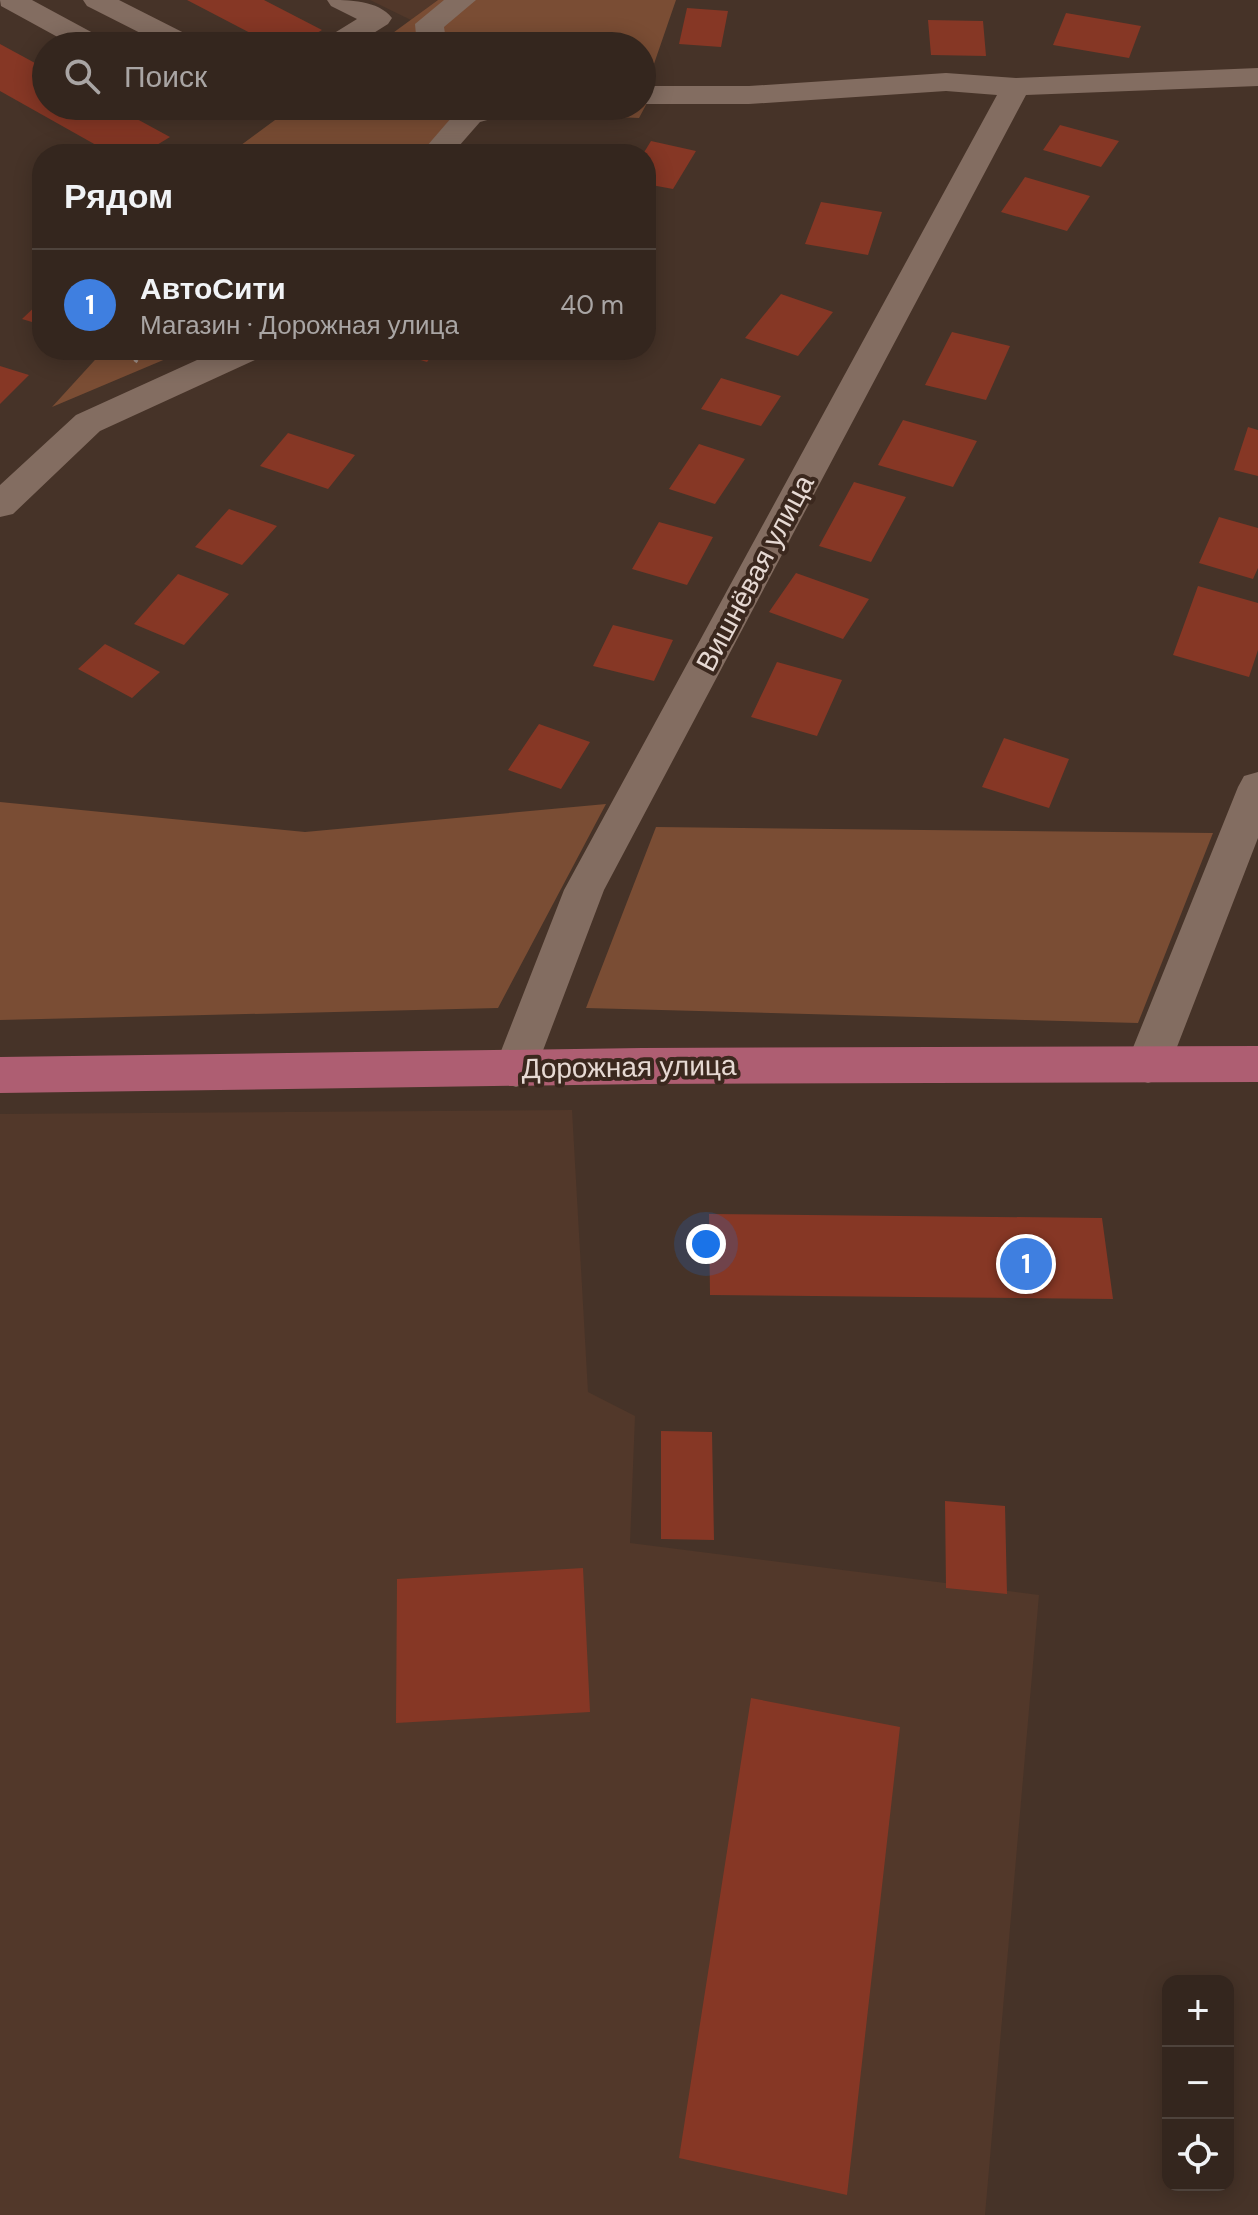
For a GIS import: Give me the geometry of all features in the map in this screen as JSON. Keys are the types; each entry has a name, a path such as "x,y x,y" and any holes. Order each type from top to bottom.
{"main road":[{"name":"Дорожная улица","path":"0,1075 642,1066 1258,1064"}],"street":[{"path":"11,0 70,32"},
{"path":"97,0 160,32"},
{"path":"341,0 378,18 356,32"},
{"path":"430,32 429,24 462,0"},
{"path":"656,95 749,95 946,82 1016,87 1258,77"},
{"name":"Вишнёвая улица","path":"516,1069 584,890 1016,87"},
{"path":"442,120 442,144"},
{"path":"443,144 465,120"},
{"path":"0,505 88,423 225,360"},
{"path":"1148,1065 1258,787"}],"shaded area":[{"path":"370,0 438,0 411,20"},
{"path":"438,0 676,0 656,58 656,32 394,32"},
{"path":"275,120 450,120 430,144 243,144"},
{"path":"95,360 163,360 52,407"},
{"path":"0,802 305,832 606,804 498,1008 0,1020"},
{"path":"656,827 1213,833 1138,1023 586,1008"},
{"path":"572,1110 588,1392 635,1416 630,1543 1039,1595 985,2215 0,2215 0,1114"}],"building":[{"path":"187,0 264,0 322,30 319,32 248,32"},
{"path":"687,8 728,11 721,47 679,44"},
{"path":"1066,13 1141,26 1129,58 1053,45"},
{"path":"928,20 983,21 986,56 931,55"},
{"path":"0,44 32,61 32,109 0,91"},
{"path":"52,120 139,120 170,137 158,144 94,144"},
{"path":"1060,125 1119,141 1101,167 1043,150"},
{"path":"651,141 696,151 673,189 656,186 656,144 649,144"},
{"path":"1025,177 1090,196 1067,231 1001,212"},
{"path":"821,202 882,212 868,255 805,244"},
{"path":"781,294 833,312 798,356 745,338"},
{"path":"32,310 32,322 22,319"},
{"path":"952,332 1010,346 986,400 925,385"},
{"path":"0,366 29,375 0,404"},
{"path":"721,378 781,396 761,426 701,409"},
{"path":"903,420 977,441 953,487 878,465"},
{"path":"1248,427 1258,430 1258,476 1234,470"},
{"path":"288,433 355,455 328,489 260,466"},
{"path":"699,444 745,459 715,504 669,489"},
{"path":"854,482 906,497 871,562 819,546"},
{"path":"229,509 277,526 242,565 195,547"},
{"path":"1219,517 1258,528 1258,568 1253,579 1199,563"},
{"path":"659,522 713,537 687,585 632,569"},
{"path":"796,573 869,599 843,639 769,612"},
{"path":"178,574 229,594 184,645 134,624"},
{"path":"1198,586 1258,603 1258,650 1249,677 1173,655"},
{"path":"613,625 673,640 654,681 593,666"},
{"path":"105,644 160,672 132,698 78,669"},
{"path":"777,662 842,680 817,736 751,717"},
{"path":"539,724 590,742 561,789 508,770"},
{"path":"1004,738 1069,759 1049,808 982,787"},
{"path":"709,1214 1102,1218 1113,1299 710,1295"},
{"path":"661,1431 712,1432 714,1540 661,1539"},
{"path":"945,1501 1005,1506 1007,1594 946,1588"},
{"path":"583,1568 590,1712 396,1723 397,1579"},
{"path":"751,1698 900,1727 847,2195 679,2158"}],"place":[{"name":"АвтоСити","path":"1026,1264"}]}
